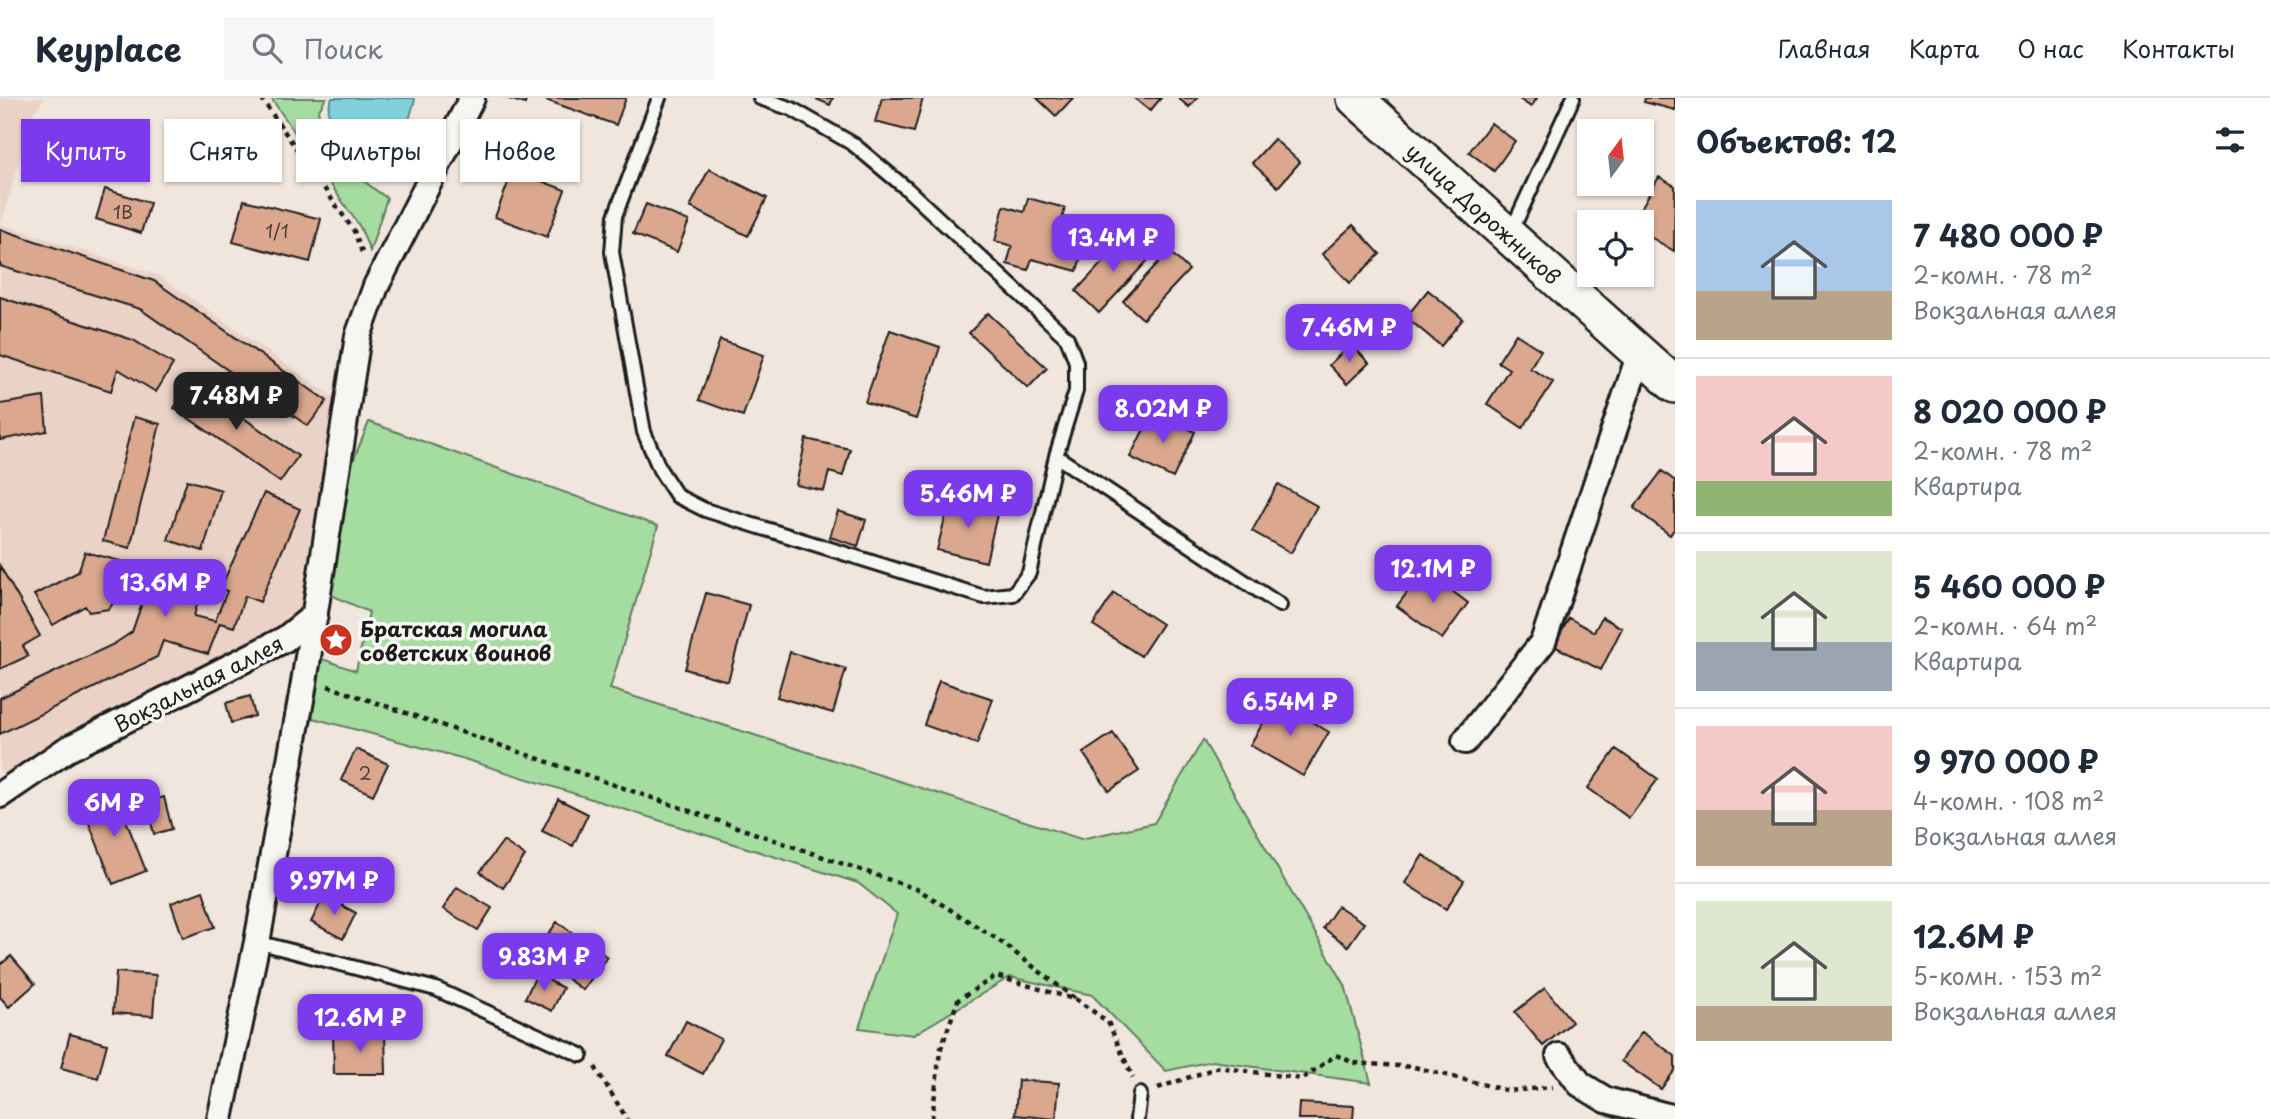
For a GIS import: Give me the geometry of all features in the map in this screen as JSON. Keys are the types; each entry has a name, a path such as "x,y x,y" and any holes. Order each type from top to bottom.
{"main road":[{"name":"улица Дорожников","path":"1355,98 1675,385"}],"street":[{"path":"315,615 358,336 376,286 472,98"},
{"path":"1465,741 1543,642 1640,353"},
{"name":"Вокзальная аллея","path":"220,1119 257,942 315,615"},
{"name":"Вокзальная аллея","path":"0,795 66,750 285,639 315,615"},
{"path":"1559,1056 1580,1084 1606,1100 1675,1118"}],"lane":[{"path":"659,98 615,216 612,251 645,432 660,470 677,496 705,510 984,597 1013,594 1029,573 1056,456 1076,391 1076,362 1067,338 907,189 853,144 792,109 761,98"},
{"path":"1510,236 1573,98"},
{"path":"1056,456 1280,605"},
{"path":"257,942 436,989 581,1055"},
{"path":"1137,1119 1140,1094"}],"path":[{"path":"261,98 354,231 376,286"},
{"path":"305,678 919,890 997,939 1108,1022 1140,1094 1219,1067 1301,1079 1336,1055 1354,1063 1414,1067 1508,1091 1580,1084"},
{"path":"932,1119 940,1051 958,1000 996,976 1077,1000"},
{"path":"581,1055 594,1065 627,1119"}],"shaded area":[{"path":"0,98 45,98 31,119 21,119 21,155 1,224 158,275 335,398 303,607 279,630 9,772 0,773"}],"green space":[{"path":"271,98 326,98 318,112 322,119 296,119 296,134"},
{"path":"329,182 365,182 387,198 370,251 360,227"},
{"path":"369,422 658,526 610,689 1081,839 1154,823 1203,740 1345,985 1371,1083 1212,1061 1166,1071 1092,995 1010,977 913,1035 859,1028 897,914 858,883 461,758 309,717 317,657 356,671 369,612 329,594 342,488"}],"water":[{"path":"332,98 415,100 409,119 329,119"}],"building":[{"path":"506,98 527,98 525,104"},
{"path":"540,98 626,98 616,125"},
{"path":"814,98 833,98 830,105"},
{"path":"882,98 923,98 914,132 875,122"},
{"path":"1037,98 1073,98 1056,116"},
{"path":"1134,98 1161,98 1150,111"},
{"path":"1178,98 1197,98 1189,107"},
{"path":"1518,98 1537,98 1531,107"},
{"path":"1645,98 1675,98 1675,110 1644,102"},
{"path":"1491,123 1515,141 1494,171 1469,152"},
{"path":"1274,139 1300,162 1278,187 1252,163"},
{"path":"709,169 767,198 748,236 690,207"},
{"path":"1659,177 1675,186 1674,251 1654,239 1654,210 1640,210 1648,196 1654,196 1654,186"},
{"path":"508,182 544,182 565,190 547,237 495,217"},
{"path":"105,189 150,203 141,233 96,219"},
{"path":"1028,198 1065,208 1062,220 1089,227 1077,271 1032,259 1028,270 1007,264 1012,246 995,241 1004,206 1024,212"},
{"path":"244,200 321,219 310,262 233,242"},
{"path":"646,204 689,221 677,252 633,234"},
{"path":"1353,225 1380,254 1350,283 1322,254"},
{"path":"0,229 154,281 327,401 308,426 140,309 0,266"},
{"path":"1127,236 1150,258 1099,313 1076,291"},
{"path":"1169,251 1189,270 1143,319 1123,301"},
{"path":"1428,290 1463,319 1441,346 1406,317"},
{"path":"0,297 133,340 173,364 156,392 118,369 111,391 0,355"},
{"path":"988,313 1047,368 1028,388 969,333"},
{"path":"890,330 940,347 916,419 865,402"},
{"path":"1516,334 1541,350 1530,368 1553,382 1523,428 1487,404 1509,369 1498,362"},
{"path":"720,340 764,355 743,416 699,400"},
{"path":"1351,344 1369,363 1347,384 1329,365"},
{"path":"192,382 298,456 280,482 174,408"},
{"path":"44,397 47,431 0,440 0,404"},
{"path":"1153,411 1195,432 1173,478 1130,457"},
{"path":"134,417 160,424 130,548 103,541"},
{"path":"806,439 850,449 843,476 829,472 824,491 796,485"},
{"path":"1662,471 1675,481 1675,528 1670,535 1634,508"},
{"path":"187,480 221,490 203,551 168,540"},
{"path":"1278,484 1317,506 1291,553 1252,531"},
{"path":"264,493 300,509 260,602 245,596 234,627 220,623 208,654 163,641 157,657 0,734 0,698 114,644 132,632 154,568 190,580 185,594 199,598 194,616 215,621 227,591 220,589"},
{"path":"950,498 998,510 986,562 937,550"},
{"path":"838,511 866,520 858,546 830,537"},
{"path":"85,552 128,563 120,593 109,609 89,612 85,606 53,625 34,595 78,572"},
{"path":"0,566 40,636 23,646 28,656 0,669"},
{"path":"1424,570 1468,603 1442,639 1397,606"},
{"path":"706,593 749,605 728,681 685,669"},
{"path":"1114,593 1162,624 1141,656 1093,625"},
{"path":"1602,617 1622,628 1601,670 1554,646 1569,618 1594,632"},
{"path":"790,652 846,669 833,713 777,697"},
{"path":"939,681 993,699 977,744 924,725"},
{"path":"250,696 255,716 231,723 226,703"},
{"path":"1276,701 1329,732 1303,776 1250,745"},
{"path":"1113,733 1139,771 1109,791 1083,753"},
{"path":"356,749 388,764 373,795 341,780"},
{"path":"1616,749 1658,779 1629,818 1588,788"},
{"path":"116,795 146,871 113,884 83,808"},
{"path":"164,797 172,829 154,834 146,802"},
{"path":"558,799 588,814 573,846 542,831"},
{"path":"503,841 525,856 503,888 480,872"},
{"path":"1423,855 1464,881 1446,909 1405,883"},
{"path":"457,887 492,908 478,930 443,909"},
{"path":"203,891 215,927 183,938 171,903"},
{"path":"324,896 356,913 343,939 311,922"},
{"path":"1338,906 1364,923 1348,946 1323,928"},
{"path":"557,922 607,957 583,990 534,955"},
{"path":"11,956 35,984 9,1007 0,997 0,965"},
{"path":"116,972 156,975 153,1016 113,1013"},
{"path":"537,974 563,988 552,1011 525,998"},
{"path":"1545,988 1572,1022 1543,1046 1515,1012"},
{"path":"686,1021 721,1039 703,1074 668,1056"},
{"path":"1642,1032 1675,1056 1675,1070 1661,1089 1621,1061"},
{"path":"333,1033 385,1033 386,1074 334,1074"},
{"path":"70,1034 107,1044 98,1078 61,1068"},
{"path":"1018,1080 1059,1083 1056,1119 1015,1115"},
{"path":"1299,1103 1354,1106 1353,1119 1298,1119"}],"place":[{"name":"Братская могила советских воинов","path":"336,640"}]}
